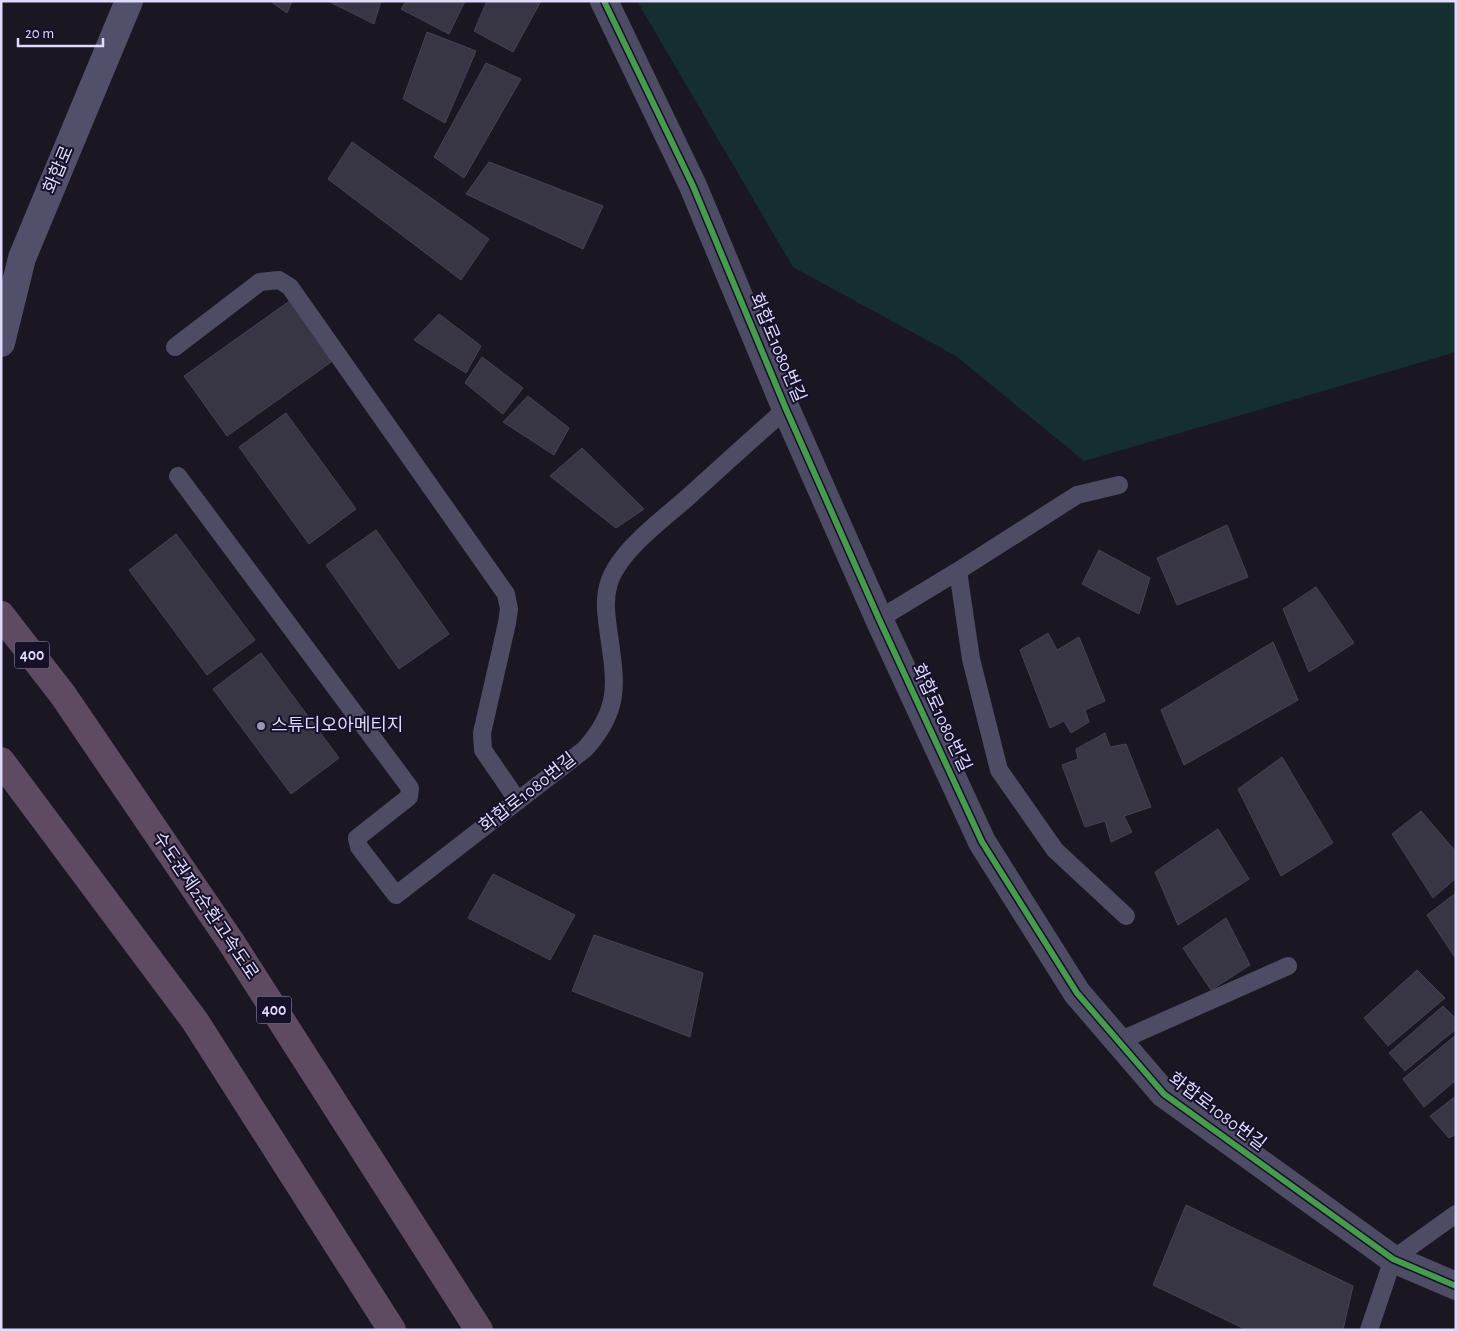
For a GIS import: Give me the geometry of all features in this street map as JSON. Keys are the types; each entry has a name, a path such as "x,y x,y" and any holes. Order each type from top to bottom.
{"highway":[{"name":"수도권제2순환고속도로","path":"1,616 64,695 231,942 480,1330"},
{"path":"1,761 195,1022 392,1330"}],"main road":[{"name":"화합로","path":"1,343 22,258 123,3"}],"street":[{"name":"화합로1080번길","path":"604,1 693,186 786,409 879,619 982,842 1077,993 1164,1094 1393,1259 1456,1286"}],"lane":[{"path":"175,347 260,282 279,280 290,287 506,594 509,609 507,623 482,733 483,750 518,801"},
{"name":"화합로1080번길","path":"178,476 410,788 408,797 357,838 359,847 396,895 585,749 600,732 608,718 613,694 613,665 604,603 609,583 617,565 642,539 786,409"},
{"path":"879,619 1077,495 1119,485"},
{"path":"958,571 971,659 999,770 1055,850 1126,916"},
{"path":"1119,1041 1288,966"},
{"path":"1369,1330 1393,1259 1456,1214"}],"green space":[{"path":"637,1 1456,1 1456,352 1084,461 956,356 793,267"}],"building":[{"path":"270,1 292,1 287,13"},
{"path":"328,1 381,1 374,24"},
{"path":"406,1 465,1 449,34 401,9"},
{"path":"487,1 541,1 513,52 474,31"},
{"path":"427,32 476,51 445,123 403,99"},
{"path":"486,63 521,79 464,178 434,157"},
{"path":"352,142 489,239 461,280 328,179"},
{"path":"489,162 603,206 583,249 466,194"},
{"path":"291,300 334,360 227,436 184,376"},
{"path":"439,314 481,346 466,373 414,340"},
{"path":"482,357 523,388 503,414 465,383"},
{"path":"528,396 569,428 554,455 503,422"},
{"path":"286,413 356,509 309,544 239,447"},
{"path":"582,448 644,509 616,528 550,476"},
{"path":"1227,525 1248,577 1177,605 1157,558"},
{"path":"376,530 449,634 399,669 326,565"},
{"path":"176,534 255,640 207,675 129,570"},
{"path":"1099,550 1150,578 1139,614 1082,584"},
{"path":"1316,587 1354,643 1309,672 1283,609"},
{"path":"1048,633 1057,650 1079,637 1105,701 1085,710 1089,722 1071,733 1064,721 1050,728 1020,650"},
{"path":"1273,642 1298,700 1184,765 1161,710"},
{"path":"261,653 339,758 291,794 213,689"},
{"path":"1105,733 1110,747 1126,744 1151,807 1124,816 1132,832 1111,842 1105,821 1085,827 1062,765 1078,759 1076,749"},
{"path":"1282,757 1333,843 1281,876 1238,789"},
{"path":"1421,811 1456,852 1456,878 1433,898 1392,834"},
{"path":"1218,829 1249,879 1178,925 1155,872"},
{"path":"493,874 575,915 550,960 468,918"},
{"path":"1456,893 1456,959 1427,915"},
{"path":"1226,918 1250,965 1211,990 1183,948"},
{"path":"594,935 703,973 690,1037 572,991"},
{"path":"1417,970 1445,998 1388,1046 1364,1018"},
{"path":"1443,1006 1456,1019 1456,1029 1405,1071 1389,1053"},
{"path":"1456,1035 1456,1080 1424,1107 1403,1079"},
{"path":"1456,1096 1456,1134 1449,1138 1430,1116"},
{"path":"1186,1205 1353,1286 1343,1330 1247,1330 1153,1285"}],"cycle path":[{"path":"604,1 693,186 786,409 879,619 982,842 1077,993 1164,1094 1393,1259 1456,1286"}],"place":[{"name":"스튜디오아메티지","path":"261,726"}]}
